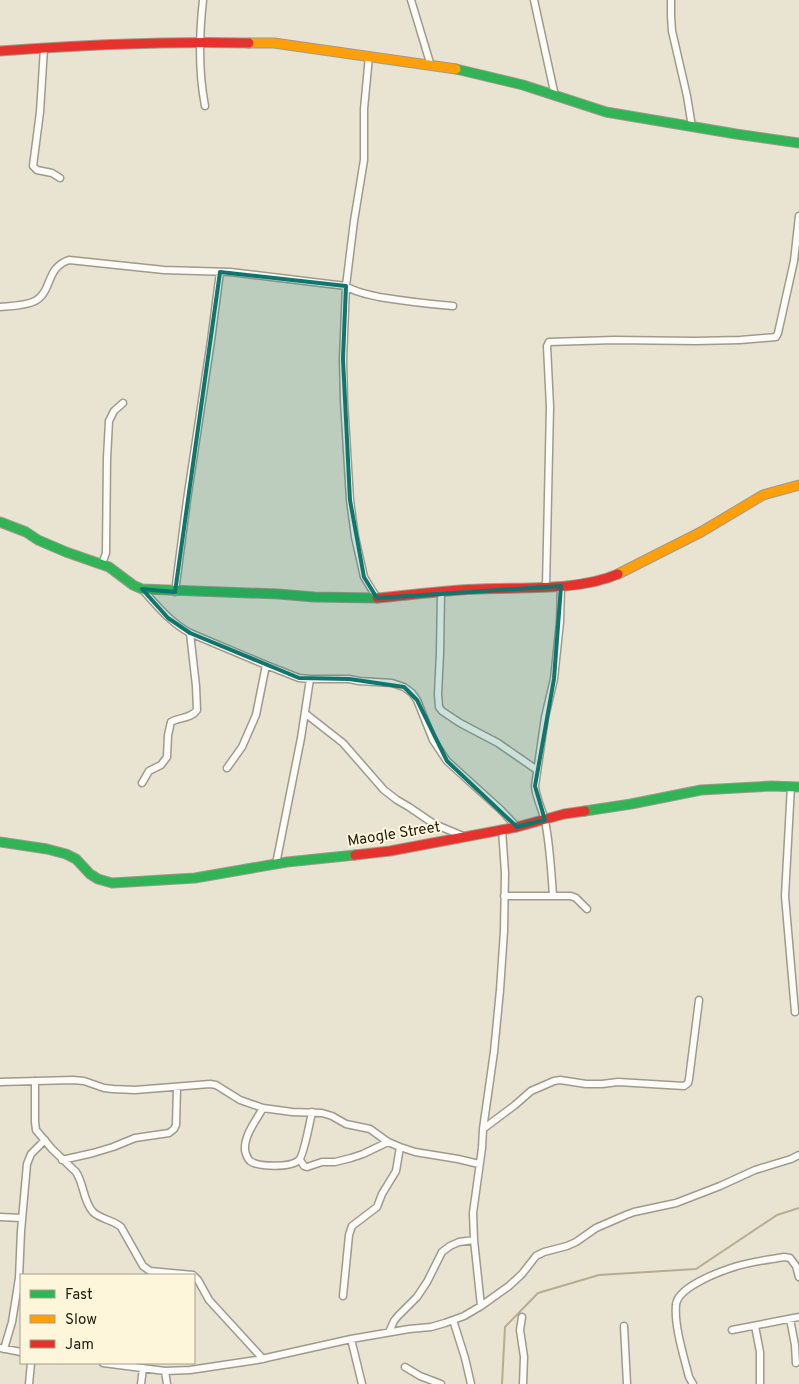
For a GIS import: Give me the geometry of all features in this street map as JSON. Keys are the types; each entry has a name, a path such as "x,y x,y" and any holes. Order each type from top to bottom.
{"street":[{"path":"203,0 199,43 201,82 205,106"},
{"path":"411,0 431,66"},
{"path":"534,0 555,96"},
{"path":"671,0 670,16 672,31 692,127"},
{"path":"0,51 230,42 274,43 464,70 523,85 606,112 799,143"},
{"path":"44,48 40,112 33,166 37,170 52,172 60,178"},
{"path":"369,56 364,109 364,160 346,286 343,367 350,500 355,537 364,577 377,598"},
{"path":"546,587 550,408 547,346 549,342 614,340 704,341 776,337 794,261 799,216"},
{"path":"0,307 29,303 36,300 43,294 54,269 68,260 164,270 220,272 346,286 359,293 397,300 453,306"},
{"path":"175,592 190,479 212,342 220,272"},
{"path":"102,564 106,553 109,422 114,411 123,403"},
{"path":"0,522 26,532 38,540 66,552 102,564 142,589 175,592 377,598 441,592 561,586 595,581 616,575 701,532 763,495 799,485"},
{"path":"553,895 549,847 544,820 535,793 535,786 545,717 554,679 560,622 561,586"},
{"path":"142,589 168,618 178,626 190,633 289,675 310,679 349,679 392,683 404,687 412,693 423,712 433,740 447,761 501,810 516,827"},
{"path":"441,592 439,707 460,723 498,743 537,770"},
{"path":"142,783 149,771 161,765 167,757 168,735 171,722 192,715 197,710 190,633"},
{"path":"227,768 242,747 256,715 266,665"},
{"path":"276,864 306,714 310,679"},
{"path":"306,714 343,743 384,790 434,824 464,836"},
{"path":"795,787 786,896 786,916 795,1012"},
{"name":"Maogle Street","path":"0,842 47,849 66,854 76,859 90,874 98,879 112,883 195,878 276,864 390,852 516,827 564,814 631,804 701,790 795,787"},
{"path":"481,1306 473,1213 496,1034 503,951 505,865 502,830"},
{"path":"504,896 571,896 576,898 587,909"},
{"path":"483,1129 515,1105 531,1090 554,1081 560,1080 586,1084 618,1082 684,1086 688,1083 689,1079 699,1000"},
{"path":"34,1081 36,1130 79,1176 93,1211 121,1227 143,1266 150,1270 179,1274"},
{"path":"0,1082 84,1081 104,1088 143,1090 216,1085 240,1100 263,1108 292,1112 322,1113 346,1124 370,1129 388,1142 400,1147 416,1152 479,1164"},
{"path":"62,1160 113,1148 135,1138 170,1133 176,1125 177,1087"},
{"path":"263,1108 247,1139 245,1148 247,1157 253,1162 278,1166 295,1163 300,1160 312,1112"},
{"path":"20,1352 2,1348 12,1322 16,1304 27,1164 31,1154 45,1140"},
{"path":"300,1160 307,1167 322,1162 342,1161 363,1154 388,1142"},
{"path":"343,1296 352,1226 377,1207 382,1194 396,1171 400,1147"},
{"path":"110,1364 165,1371 190,1370 262,1359 410,1328 430,1327 464,1316 481,1306 509,1286 522,1274 536,1256 544,1252 576,1242 596,1228 626,1214 676,1203 755,1170 799,1155"},
{"path":"0,1217 22,1218"},
{"path":"389,1332 394,1321 417,1297 427,1282 442,1252 459,1242 474,1240"},
{"path":"693,1384 677,1323 676,1305 678,1297 691,1286 732,1268 784,1257 790,1258 796,1266 799,1277"},
{"path":"195,1279 209,1300 262,1359"},
{"path":"522,1317 520,1330 524,1357 523,1384"},
{"path":"732,1330 799,1317"},
{"path":"790,1319 796,1363"},
{"path":"453,1320 471,1384"},
{"path":"624,1326 627,1384"},
{"path":"755,1326 760,1352 760,1384"},
{"path":"351,1339 362,1384"},
{"path":"29,1384 31,1364"},
{"path":"405,1366 420,1376 441,1384"},
{"path":"141,1384 143,1368"},
{"path":"165,1371 167,1384"}],"highlighted area":[{"path":"220,272 346,286 343,359 350,500 364,577 377,598 561,586 554,679 535,786 545,820 517,827 447,761 417,700 404,687 349,679 299,678 190,633 168,618 142,589 175,592"}],"waterway":[{"path":"502,1384 505,1327 538,1293 599,1275 696,1269 777,1215 799,1208"}],"traffic: fast":[{"path":"456,69 523,85 606,112 799,143"},
{"path":"0,522 26,532 38,540 66,552 109,567 133,585 142,589 377,598"},
{"path":"585,811 701,790 771,786 799,787"},
{"path":"0,842 47,849 66,854 76,859 90,874 98,879 112,883 195,878 287,862 355,855"}],"traffic: slow":[{"path":"249,43 274,43 456,69"},
{"path":"618,574 701,532 763,495 799,485"}],"traffic: jam":[{"path":"0,51 124,44 249,43"},
{"path":"377,598 442,591 569,586 618,574"},
{"path":"355,855 390,851 517,827 564,814 585,811"}]}
